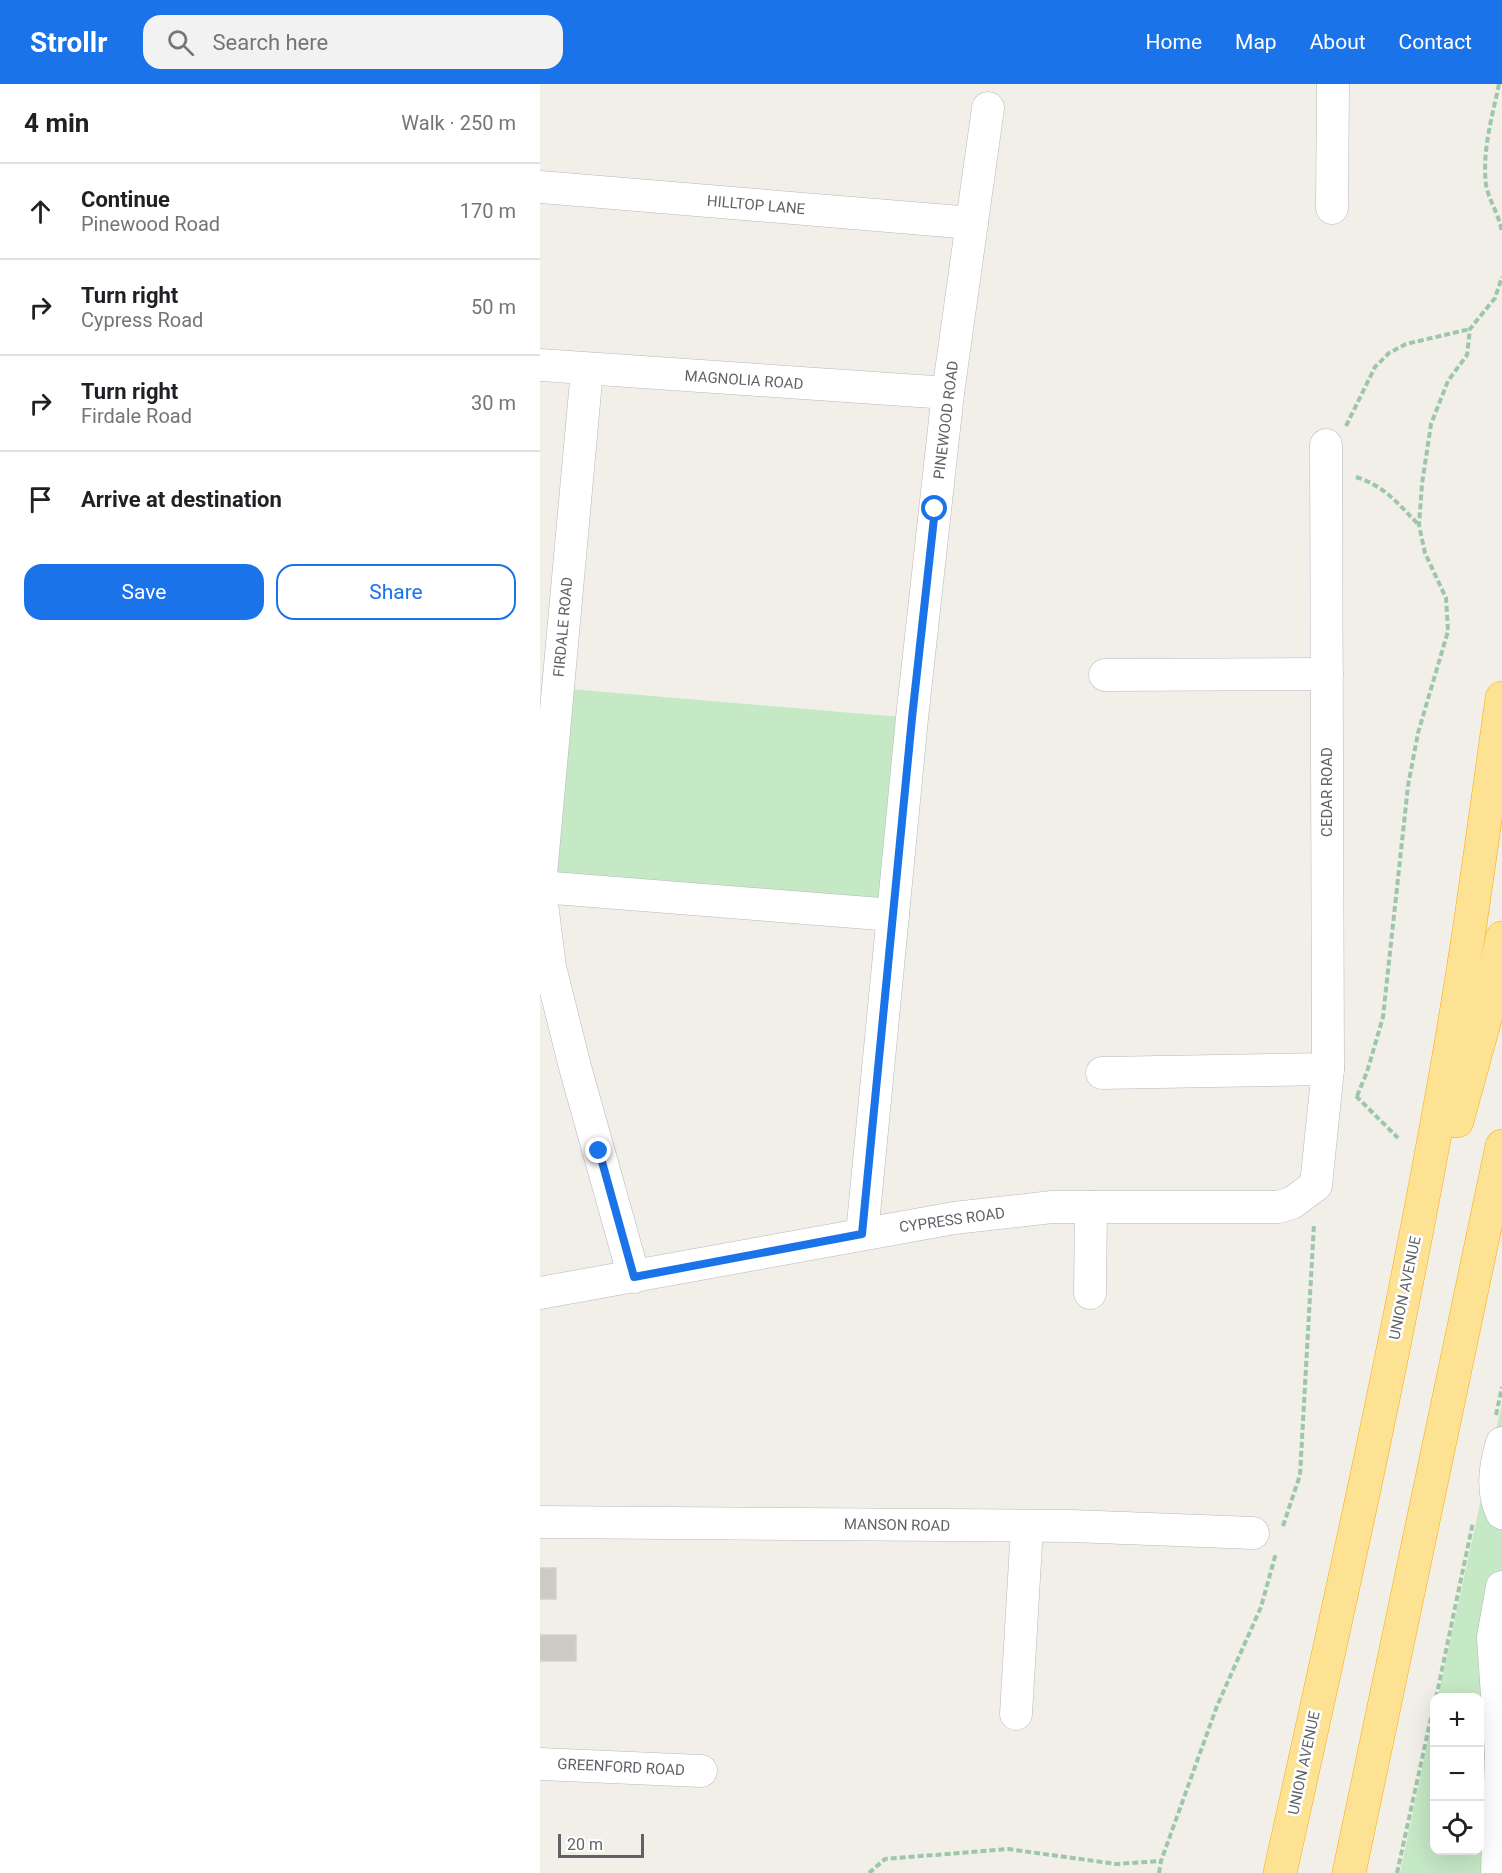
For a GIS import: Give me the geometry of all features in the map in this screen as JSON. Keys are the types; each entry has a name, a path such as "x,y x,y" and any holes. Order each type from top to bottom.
{"highway":[{"name":"UNION AVENUE","path":"1280,1873 1412,1253 1444,1084 1469,934 1502,698"},
{"path":"1412,1253 1436,1195 1490,1001 1502,938"},
{"path":"1349,1873 1502,1146"}],"street":[{"path":"1332,208 1334,84"},
{"name":"PINEWOOD ROAD","path":"862,1234 912,718 948,393 988,108"},
{"name":"HILLTOP LANE","path":"540,187 972,223"},
{"name":"MAGNOLIA ROAD","path":"540,365 948,393"},
{"name":"FIRDALE ROAD","path":"588,370 540,887 550,967 575,1067 634,1277"},
{"name":"CEDAR ROAD","path":"1322,1138 1328,1069 1326,456"},
{"path":"1105,675 1327,674"},
{"path":"540,887 893,915"},
{"path":"1102,1073 1328,1069"},
{"name":"CYPRESS ROAD","path":"540,1293 965,1216 1052,1207 1278,1207 1292,1203 1316,1185 1322,1138"},
{"path":"1090,1293 1092,1207"},
{"path":"1488,1515 1496,1501 1498,1433"},
{"name":"MANSON ROAD","path":"540,1522 1083,1527 1253,1533"},
{"path":"1016,1714 1027,1527"},
{"path":"1497,1873 1501,1754 1492,1637 1502,1587"},
{"name":"GREENFORD ROAD","path":"540,1764 701,1771"}],"path":[{"path":"1499,84 1484,150 1487,187 1500,221 1502,233"},
{"path":"1322,1138 1357,1097 1383,1017 1408,786 1418,733 1448,631 1446,598 1425,553 1419,525 1422,484 1431,424 1448,381 1467,355 1470,329 1495,298 1502,277"},
{"path":"1419,525 1372,482 1326,456 1346,426 1375,367 1389,353 1406,344 1470,329"},
{"path":"1328,1069 1398,1138"},
{"path":"1498,1433 1502,1387"},
{"path":"1437,1693 1488,1515"},
{"path":"1397,1873 1430,1722"},
{"path":"869,1873 885,1859 1008,1849 1116,1864 1161,1861"}],"green space":[{"path":"558,688 912,718 893,915 540,887"},
{"path":"1502,1403 1502,1873 1400,1873 1430,1732 1430,1855 1484,1855 1484,1693 1439,1693"}],"building":[{"path":"540,1568 556,1568 556,1599 540,1599"},
{"path":"540,1635 576,1635 576,1661 540,1661"}],"route":[{"path":"599,1151 634,1277 862,1234 912,718 935,509"}]}
